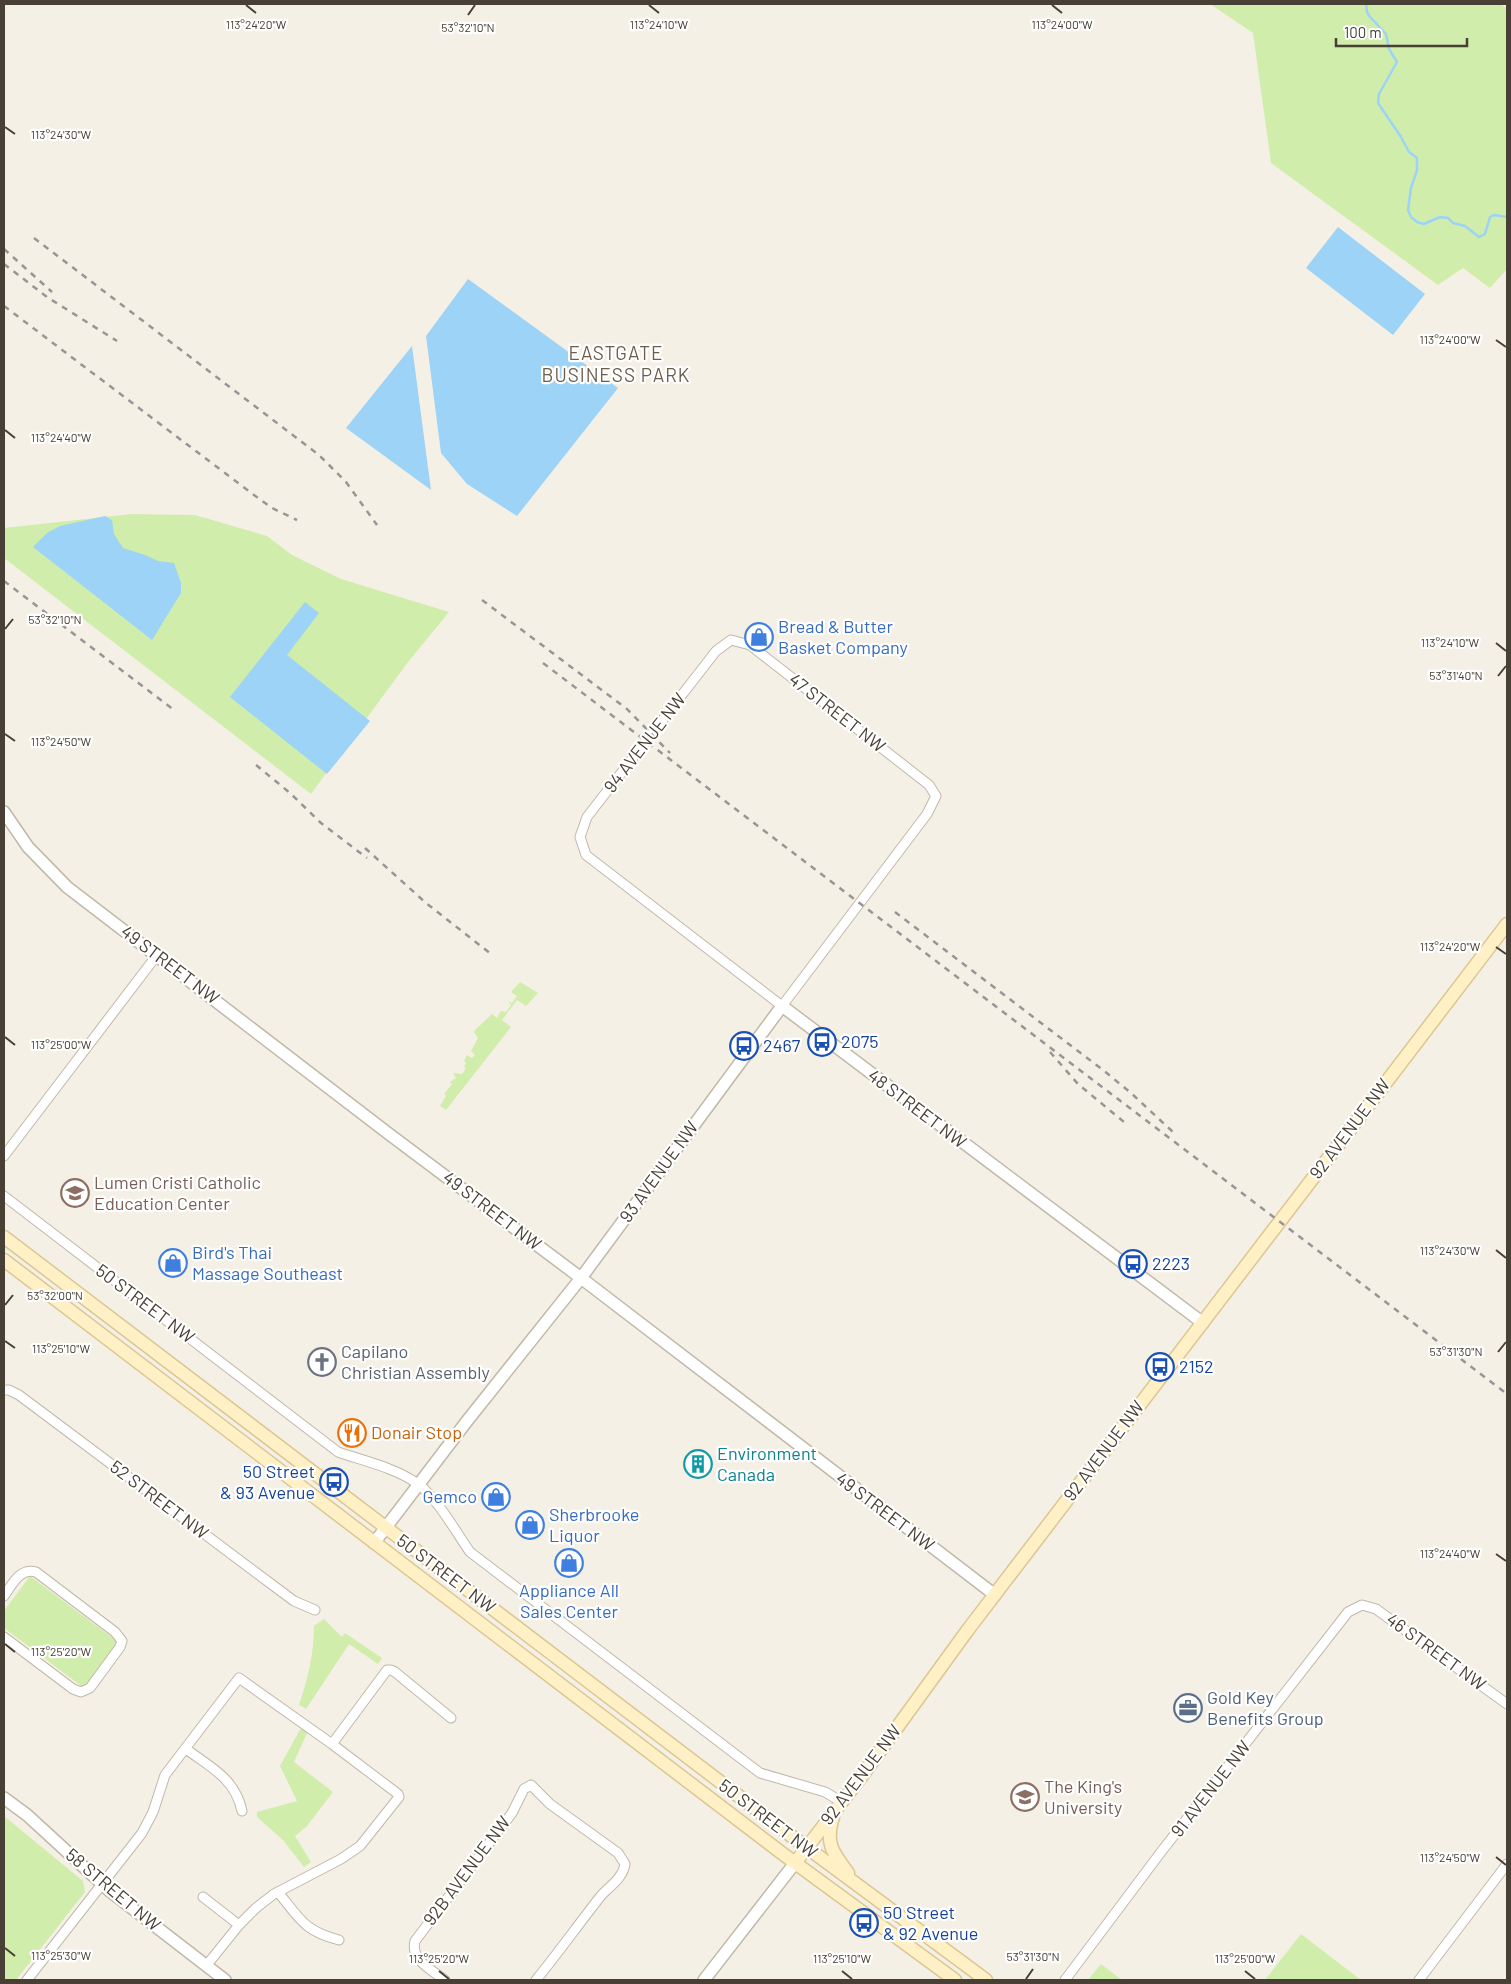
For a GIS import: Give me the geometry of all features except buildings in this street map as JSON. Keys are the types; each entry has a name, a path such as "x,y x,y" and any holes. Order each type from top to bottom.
{"main road":[{"name":"92 AVENUE NW","path":"795,1863 995,1595 1507,924"},
{"name":"50 STREET NW","path":"4,1237 807,1848 986,1980"},
{"name":"50 STREET NW","path":"4,1260 795,1863 955,1980"},
{"path":"838,1807 830,1828 830,1845 859,1887"}],"street":[{"name":"47 STREET NW","path":"731,640 750,645 929,784 936,796"},
{"name":"94 AVENUE NW","path":"586,855 580,837 587,817 716,651 731,640"},
{"name":"93 AVENUE NW","path":"374,1543 467,1421 582,1278 782,1006 927,814 936,796"},
{"name":"49 STREET NW","path":"4,812 24,842 55,876 375,1124 582,1278 995,1595"},
{"name":"48 STREET NW","path":"586,855 782,1006 1202,1323"},
{"path":"4,1156 158,955"},
{"name":"50 STREET NW","path":"4,1196 338,1452 403,1475 419,1485 440,1508 470,1552 760,1773 825,1792 838,1807"},
{"name":"52 STREET NW","path":"4,1390 13,1392 26,1401 294,1601 314,1610"},
{"path":"4,1596 19,1576 28,1570 40,1575 122,1639 120,1648 90,1688 81,1692 73,1689 4,1636"},
{"name":"46 STREET NW","path":"1362,1605 1376,1608 1507,1704"},
{"name":"91 AVENUE NW","path":"1065,1980 1161,1852 1348,1612 1362,1605"},
{"path":"332,1744 387,1670 395,1672 451,1718"},
{"path":"27,1980 146,1826 165,1775 239,1678 332,1744 398,1794 399,1797 360,1846 342,1859 278,1892 256,1908 239,1925 206,1966"},
{"path":"186,1749 226,1779 236,1790 242,1811"},
{"name":"92B AVENUE NW","path":"445,1980 419,1960 413,1947 415,1941 512,1813 524,1789 531,1785 550,1804 589,1834 618,1853 625,1864 624,1870 602,1895 536,1980"},
{"name":"58 STREET NW","path":"4,1798 27,1815 102,1883 225,1980"},
{"name":"92 AVENUE NW","path":"704,1980 795,1863"},
{"path":"1418,1980 1507,1864"},
{"path":"278,1892 305,1926 322,1936 339,1940"},
{"path":"203,1897 239,1925"}],"green space":[{"path":"1210,4 1501,4 1507,9 1507,269 1490,288 1463,268 1438,285 1271,163 1253,33"},
{"path":"132,514 195,515 267,536 292,555 341,579 449,612 408,662 311,794 4,558 4,528"},
{"path":"520,982 538,993 526,1006 517,1000 502,1020 511,1027 446,1110 440,1106 446,1096 444,1094 452,1084 450,1082 456,1078 453,1073 462,1074 466,1068 464,1067 466,1063 464,1061 467,1055 472,1058 475,1055 471,1051 478,1038 474,1032 475,1030 492,1014 497,1018 501,1011 506,1012 511,1005 508,1001 512,1003 517,996 511,992"},
{"path":"30,1576 118,1642 84,1688 4,1628 4,1611"},
{"path":"324,1619 342,1637 345,1633 382,1658 378,1664 349,1644 306,1709 299,1705 310,1666 314,1626"},
{"path":"302,1726 308,1731 294,1762 333,1792 307,1826 295,1836 311,1862 304,1867 283,1840 257,1817 257,1812 297,1801 280,1766"},
{"path":"4,1816 83,1881 85,1892 16,1980 4,1980"},
{"path":"1301,1934 1361,1980 1265,1980"},
{"path":"1101,1964 1122,1980 1088,1980"}],"water":[{"path":"1338,227 1425,294 1393,335 1306,268"},
{"path":"468,279 618,388 517,516 467,484 441,453 426,336"},
{"path":"412,346 431,490 346,428"},
{"path":"105,516 112,520 114,534 123,548 158,561 174,563 181,583 181,593 152,640 33,547 47,533 60,526"},
{"path":"305,602 319,613 287,655 370,721 327,774 230,697"}],"waterway":[{"path":"1366,4 1370,17 1386,34 1389,49 1397,62 1379,94 1378,103 1409,152 1417,158 1417,170 1411,188 1408,210 1411,217 1417,222 1424,224 1440,217 1448,218 1453,223 1465,226 1479,237 1485,234 1490,217 1494,215 1507,217"}],"railway":[{"path":"34,238 319,455 346,482 377,525"},
{"path":"4,249 52,292"},
{"path":"4,264 47,297 117,341"},
{"path":"4,306 254,495 272,508 297,520"},
{"path":"4,581 174,710"},
{"path":"482,600 627,709 670,753"},
{"path":"543,663 1507,1394"},
{"path":"256,765 290,793 321,823 367,858"},
{"path":"365,848 426,903 491,954"},
{"path":"895,912 1103,1070 1173,1132"},
{"path":"1050,1052 1078,1084 1124,1122"}],"place":[{"name":"Bread & Butter Basket Company","path":"759,637"},
{"name":"2075","path":"822,1042"},
{"name":"2467","path":"744,1046"},
{"name":"Lumen Cristi Catholic Education Center","path":"75,1193"},
{"name":"Bird's Thai Massage Southeast","path":"173,1263"},
{"name":"2223","path":"1133,1264"},
{"name":"Capilano Christian Assembly","path":"322,1362"},
{"name":"2152","path":"1160,1367"},
{"name":"Donair Stop","path":"352,1433"},
{"name":"Environment Canada","path":"698,1464"},
{"name":"50 Street & 93 Avenue","path":"334,1482"},
{"name":"Gemco","path":"496,1497"},
{"name":"Sherbrooke Liquor","path":"530,1525"},
{"name":"Appliance All Sales Center","path":"569,1563"},
{"name":"Gold Key Benefits Group","path":"1188,1708"},
{"name":"The King's University","path":"1025,1797"},
{"name":"50 Street & 92 Avenue","path":"864,1923"}],"district":[{"name":"EASTGATE BUSINESS PARK","path":"616,364"}]}
